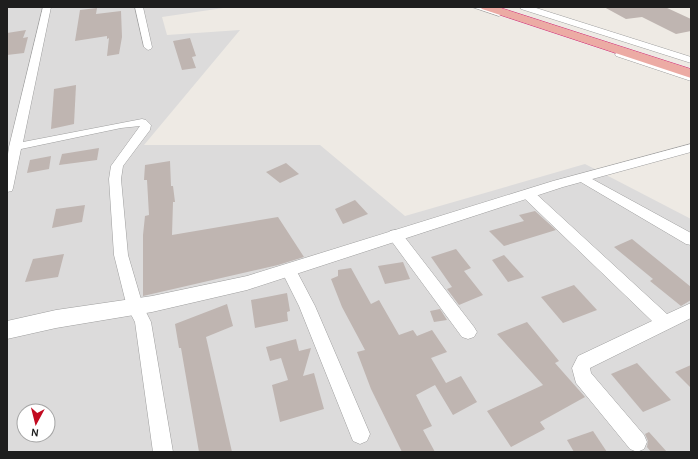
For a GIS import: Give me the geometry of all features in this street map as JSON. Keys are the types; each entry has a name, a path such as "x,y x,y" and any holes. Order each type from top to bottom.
{"highway":[{"path":"486,7 691,74"},
{"path":"502,7 691,68"}],"street":[{"path":"7,188 47,7"},
{"path":"142,7 148,47"},
{"path":"476,7 691,78"},
{"path":"524,7 691,60"},
{"path":"15,147 121,125 142,122 146,125 144,130 117,166 115,179 121,255 135,307 143,322 163,452"},
{"path":"7,330 56,319 135,307 239,285 528,194 691,148"},
{"path":"583,178 691,240"},
{"path":"528,194 665,322"},
{"path":"395,236 468,332"},
{"path":"289,270 307,306 360,434"},
{"path":"637,442 583,377 581,368 584,362 691,310"}],"shaded area":[{"path":"7,7 230,7 162,17 167,35 240,30 144,145 320,145 405,216 585,164 691,219 691,452 7,452"}],"building":[{"path":"604,7 665,7 691,19 691,31 676,34 642,17 626,19"},
{"path":"97,8 96,14 121,11 122,37 119,54 107,56 109,38 107,39 107,36 75,41 80,10"},
{"path":"26,30 23,38 28,37 24,53 7,55 7,33"},
{"path":"190,38 196,56 192,57 196,68 182,70 173,41"},
{"path":"76,85 74,124 51,129 54,89"},
{"path":"99,148 97,160 59,165 62,154"},
{"path":"51,156 49,169 27,173 30,160"},
{"path":"170,161 171,186 173,186 175,202 173,202 172,235 278,217 304,257 278,265 143,296 143,235 145,216 149,215 147,180 144,180 145,165"},
{"path":"286,163 299,174 280,183 266,172"},
{"path":"355,200 368,214 343,224 335,209"},
{"path":"85,205 82,222 52,228 56,209"},
{"path":"535,211 556,230 504,246 489,231 524,221 519,215"},
{"path":"632,239 691,287 691,300 681,306 650,281 653,279 614,247"},
{"path":"456,249 471,268 464,271 483,295 459,305 447,289 452,287 431,257"},
{"path":"64,254 58,277 25,282 33,259"},
{"path":"504,255 524,277 508,282 492,260"},
{"path":"403,262 410,279 385,284 378,266"},
{"path":"351,268 371,304 379,300 399,335 413,330 417,336 432,330 447,352 431,358 446,383 461,376 477,402 453,415 435,385 416,395 432,426 423,430 435,452 402,452 371,389 357,352 365,350 342,307 331,279 338,276 338,270"},
{"path":"574,285 597,310 563,323 541,297"},
{"path":"287,293 290,311 287,312 288,321 255,328 251,300"},
{"path":"227,304 233,326 206,337 232,452 199,452 181,348 179,348 175,324"},
{"path":"440,309 447,320 434,322 430,311"},
{"path":"527,322 559,361 555,363 585,397 540,422 545,429 511,447 487,411 543,385 497,334"},
{"path":"296,339 299,351 311,348 303,376 314,373 324,409 280,422 272,385 288,380 281,358 270,361 266,347"},
{"path":"637,363 671,400 643,412 611,374"},
{"path":"691,365 691,388 675,372"},
{"path":"593,431 607,452 574,452 567,440"},
{"path":"649,432 667,452 651,452 647,447 648,441 645,434"}]}
